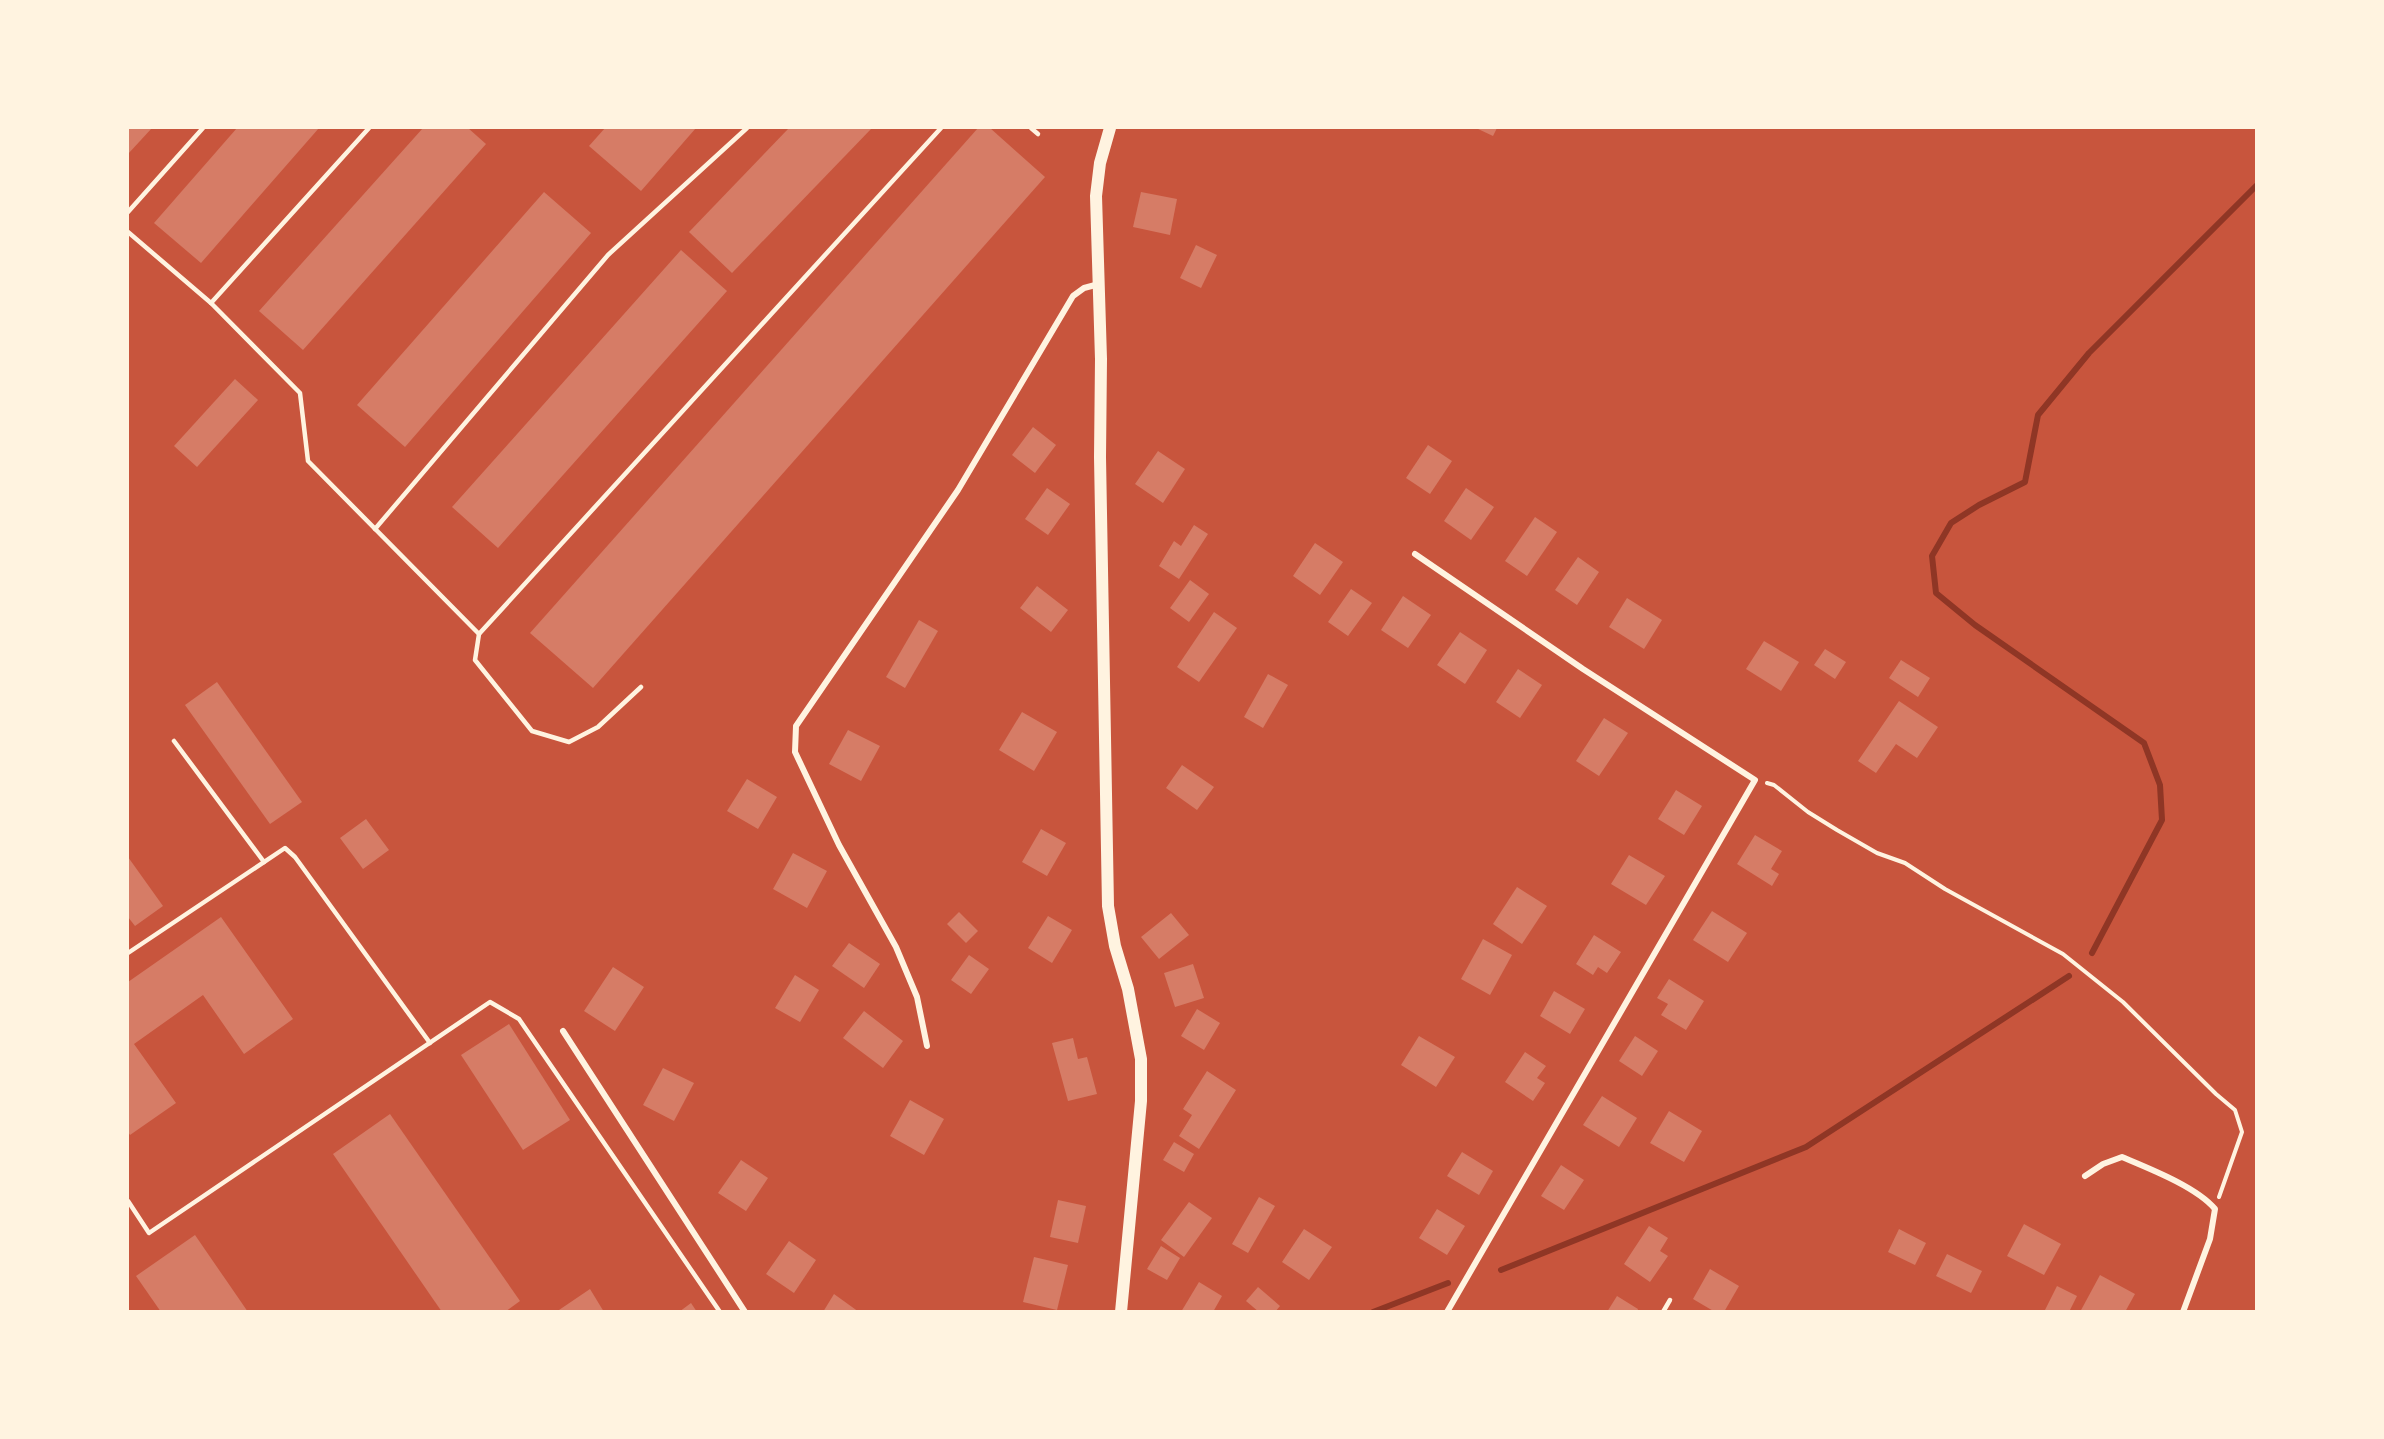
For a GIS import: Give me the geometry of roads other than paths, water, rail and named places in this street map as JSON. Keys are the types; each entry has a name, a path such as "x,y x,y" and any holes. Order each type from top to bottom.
{"main road":[{"path":"1110,128 1100,163 1096,196 1100,284 1108,906 1114,946 1128,989 1141,1059 1141,1101 1121,1311"}],"street":[{"path":"927,1046 917,998 896,947 838,845 795,753 796,726 958,490 1073,296 1084,288 1100,284"},
{"path":"1415,554 1583,669 1755,780 1447,1311"},
{"path":"563,1031 745,1311"},
{"path":"2085,1176 2103,1164 2122,1157 2176,1182 2210,1203 2215,1209 2210,1239 2183,1311"}],"lane":[{"path":"128,212 204,128"},
{"path":"212,303 369,128"},
{"path":"375,529 608,255 747,128"},
{"path":"641,687 598,728 569,742 532,731 475,660 479,634 941,128"},
{"path":"1030,128 1038,134"},
{"path":"128,232 212,303 300,393 308,461 479,634"},
{"path":"174,741 264,862"},
{"path":"128,954 285,848 294,857 430,1043"},
{"path":"128,1201 149,1233 490,1002 519,1019 720,1311"},
{"path":"1663,1311 1671,1300"}],"waterway":[{"path":"2092,953 2162,820 2160,785 2144,743 1975,625 1936,593 1932,556 1951,523 1979,505 2025,482 2038,415 2089,353 2256,186"},
{"path":"1501,1270 1806,1147 2069,976"},
{"path":"1373,1312 1448,1283"}]}
